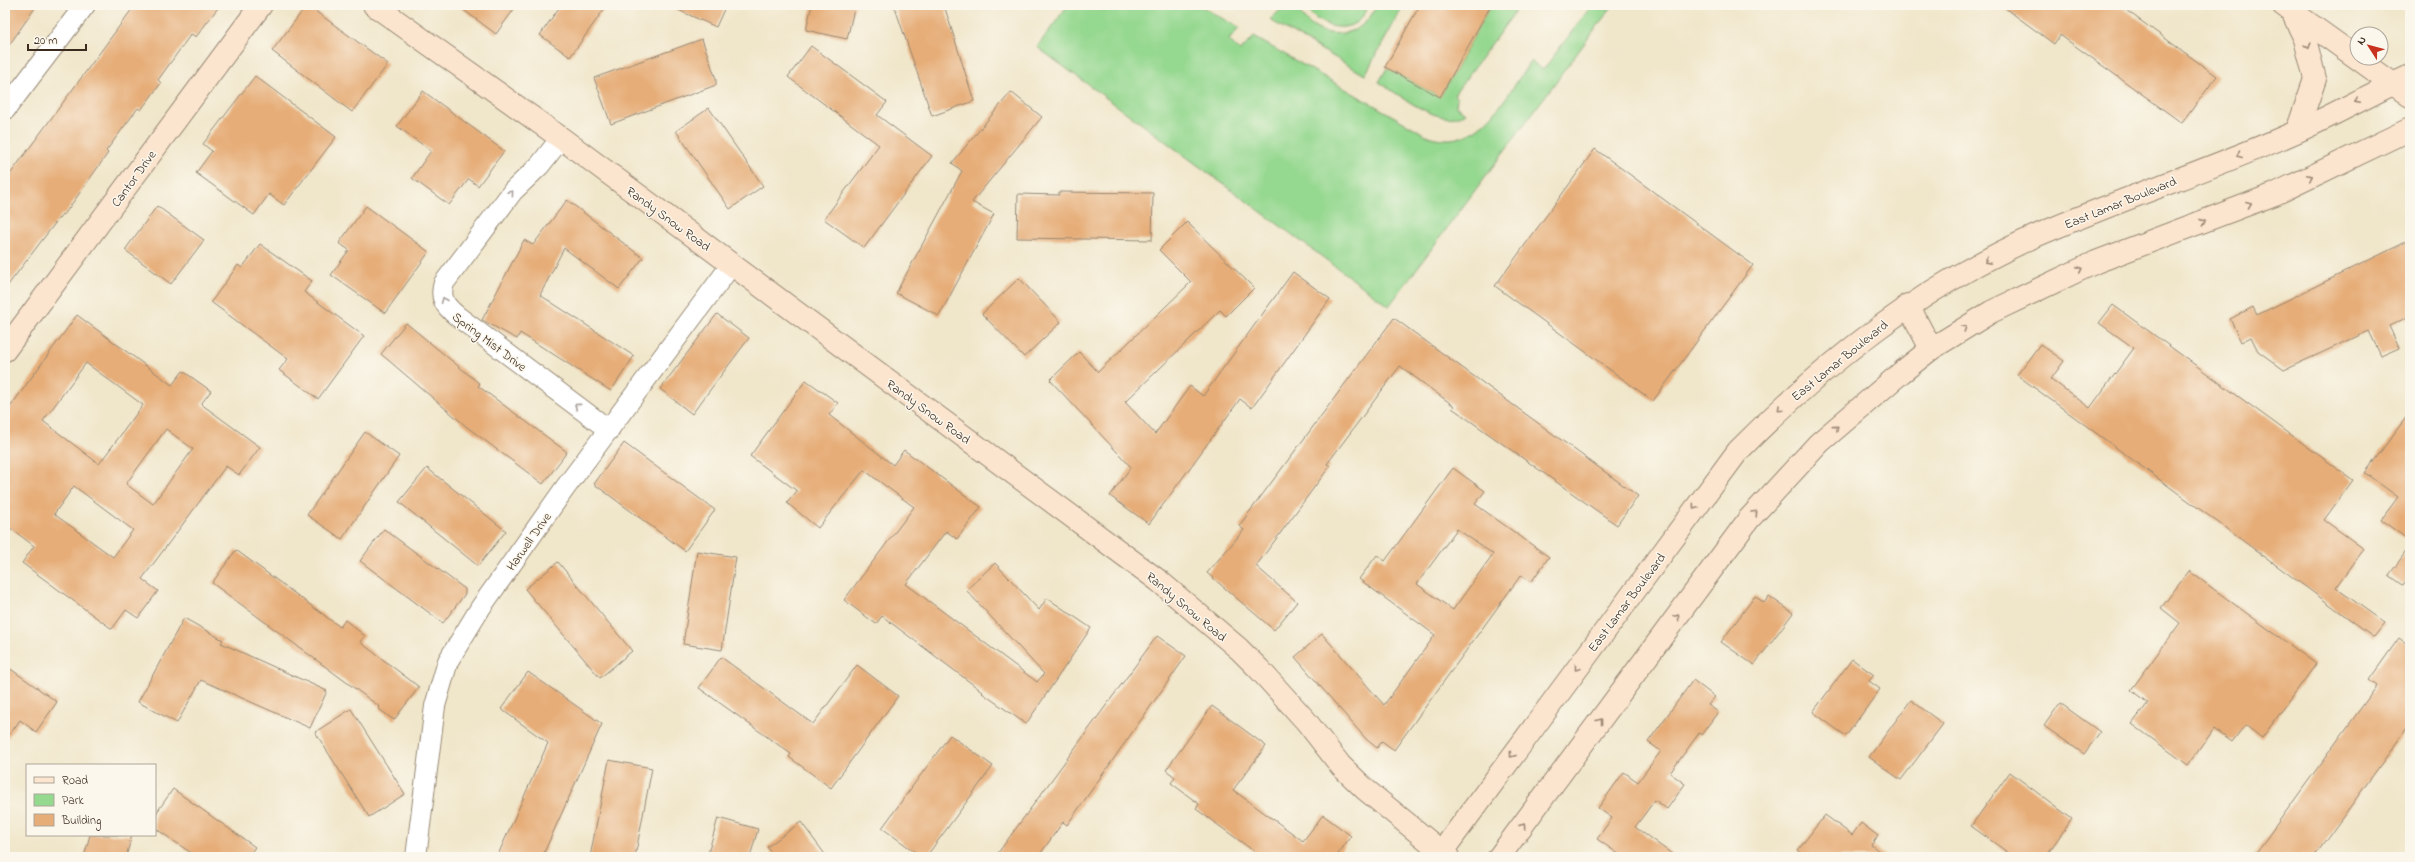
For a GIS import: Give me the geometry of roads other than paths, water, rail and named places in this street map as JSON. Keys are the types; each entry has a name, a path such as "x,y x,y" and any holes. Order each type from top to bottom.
{"main road":[{"name":"Cantor Drive","path":"5,350 261,5"},
{"name":"Randy Snow Road","path":"374,5 561,138 1159,581 1254,664 1306,721 1341,766 1366,790 1443,855"},
{"path":"2287,8 2401,80 2410,96"},
{"path":"2287,8 2305,39 2315,79 2298,131"},
{"name":"East Lamar Boulevard","path":"1443,855 1738,451 1778,410 1839,357 1908,305 2040,234 2298,131 2401,80"},
{"path":"1499,857 1749,519 1820,442 1931,349 1991,312 2096,262 2275,194 2410,129"},
{"path":"1908,305 1931,349"}],"street":[{"path":"5,110 85,5"},
{"name":"Spring Mist Drive","path":"561,138 540,165 512,191 444,283 441,292 443,301 457,316 608,430"},
{"name":"Harwell Drive","path":"416,857 435,706 448,661 481,607 608,430 732,264"}]}
